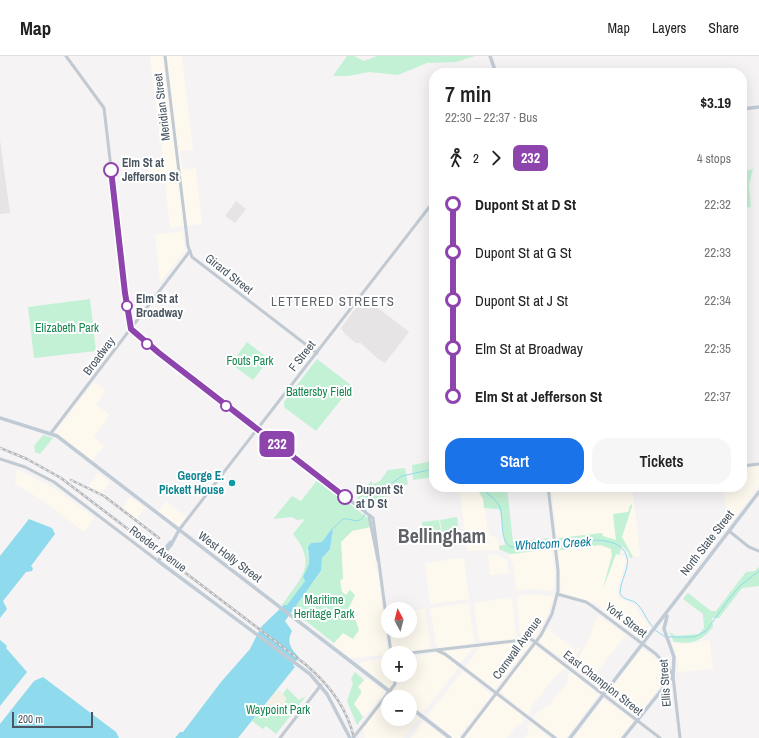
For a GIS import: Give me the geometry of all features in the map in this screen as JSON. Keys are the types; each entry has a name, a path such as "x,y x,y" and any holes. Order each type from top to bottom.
{"main road":[{"path":"490,56 494,68"},
{"path":"747,108 758,107"},
{"path":"0,418 51,433"},
{"name":"West Holly Street","path":"51,433 388,690"},
{"name":"North State Street","path":"570,738 759,492"},
{"name":"F Street","path":"158,561 163,554 162,552 179,530"},
{"name":"Roeder Avenue","path":"158,561 296,663 322,687 336,708 350,738"},
{"name":"Ellis Street","path":"672,606 665,619 665,632 675,660 673,676"},
{"path":"623,738 673,676"},
{"path":"417,712 450,738"}],"street":[{"path":"66,56 104,108 125,293 131,329 154,350 369,516 373,522 376,558 378,560 390,646"},
{"name":"Meridian Street","path":"165,56 190,252"},
{"name":"F Street","path":"179,530 429,207"},
{"name":"Broadway","path":"51,433 190,252"},
{"name":"Girard Street","path":"190,252 192,257 200,264 317,353"},
{"name":"Roeder Avenue","path":"0,459 25,467 54,482 158,561"},
{"path":"747,465 759,464"},
{"name":"Cornwall Avenue","path":"462,738 535,642 551,617 557,594 558,570 548,492"},
{"path":"729,531 746,545 759,551"},
{"name":"York Street","path":"557,594 586,602 664,661 673,676"},
{"path":"417,653 528,638 535,642"},
{"name":"East Champion Street","path":"535,642 660,738"},
{"path":"434,650 445,654 555,738"},
{"name":"Ellis Street","path":"673,676 680,738"},
{"path":"280,738 322,687"},
{"path":"353,738 381,702"}],"shaded area":[{"path":"150,56 182,56 193,150 180,151 182,169 196,168 202,224 170,228 164,173 148,174 147,166 160,165 160,163 163,162"},
{"path":"0,140 10,213 0,214"},
{"path":"236,201 246,209 235,223 225,216"},
{"path":"183,231 185,251 160,282 155,235"},
{"path":"364,297 409,332 385,363 378,359 361,343 356,343 345,334 341,328"},
{"path":"94,382 106,391 96,404 110,415 94,437 104,446 92,461 55,432"},
{"path":"759,466 759,486 731,523 728,523 724,492 747,492 747,467"},
{"path":"17,469 59,491 95,518 84,532 45,502 15,484"},
{"path":"98,473 110,482 102,493 89,486"},
{"path":"460,492 480,492 483,499 489,535 498,540 500,550 467,551"},
{"path":"552,492 633,492 638,543 641,556 633,557 622,537 632,506 631,504 628,512 613,514 616,540 602,536 602,533 557,537"},
{"path":"130,497 145,508 137,519 122,508"},
{"path":"166,501 186,517 179,527 158,511"},
{"path":"371,527 376,561 375,567 378,572 382,602 381,638 386,638 387,646 381,646 381,655 351,658 333,645 343,633 353,639 349,608 351,601 342,593 340,579 343,579 341,542 352,531"},
{"path":"600,545 611,549 612,555 603,587 616,554 625,557 626,561 618,588 619,598 637,606 638,612 651,628 643,638 640,638 594,603 561,593 558,551"},
{"path":"552,549 555,573 554,591 532,589 516,591 513,564 508,555"},
{"path":"497,554 507,560 509,573 490,575 488,555"},
{"path":"464,558 469,599 430,604 425,563"},
{"path":"537,594 553,597 553,600 547,616 536,637 522,637 520,635 517,596"},
{"path":"512,597 516,637 514,639 479,642 474,603"},
{"path":"469,603 474,642 472,644 438,648 436,645 430,608"},
{"path":"425,608 431,649 417,650 417,646 392,646 391,638 417,638 417,610"},
{"path":"599,616 626,635 590,681 573,666 588,642 595,620"},
{"path":"548,629 576,650 579,646 581,647 570,664 540,643 540,639"},
{"path":"710,640 713,669 678,672 678,663 672,643 686,644"},
{"path":"528,641 530,645 495,689 466,667 481,646"},
{"path":"470,646 474,647 461,663 443,651 468,649"},
{"path":"535,646 564,667 565,670 557,674 530,708 531,712 527,714 499,691"},
{"path":"642,648 661,663 669,674 636,717 607,694"},
{"path":"438,652 458,668 422,714 417,710 417,690 394,690 398,682 417,682 417,656"},
{"path":"381,659 381,682 393,682 393,684 388,688 359,664 361,662"},
{"path":"462,672 464,672 492,695 460,735 460,738 453,738 427,716"},
{"path":"569,673 572,673 599,695 566,738 559,738 535,720 534,717 535,714 549,705 568,681 567,676"},
{"path":"366,678 382,690 381,690 381,697 364,717 354,703 361,693 358,687"},
{"path":"495,697 498,697 523,716 524,720 522,724 518,724 507,738 465,738"},
{"path":"603,699 632,719 633,723 620,738 574,738"},
{"path":"381,705 381,726 413,726 403,738 365,738 363,728"},
{"path":"423,721 425,722 446,738 411,738"},
{"path":"530,723 549,738 524,738 529,732 527,725"}],"green space":[{"path":"347,56 354,56 364,61 377,56 475,56 456,62 427,63 398,75 369,72 348,76 333,76"},
{"path":"753,169 749,185 751,207 747,208 747,170"},
{"name":"Elizabeth Park","path":"90,299 96,351 34,358 28,307"},
{"name":"Fouts Park","path":"247,342 269,359 253,380 231,364"},
{"name":"Battersby Field","path":"317,359 352,386 316,431 284,407 284,402"},
{"path":"43,435 53,438 40,454 35,452 34,446"},
{"path":"429,461 429,478 413,480 412,465"},
{"path":"405,468 408,484 391,491 392,496 378,499 371,511 356,500 371,481 373,484 380,481 388,470"},
{"name":"Maritime Heritage Park","path":"318,479 370,520 371,527 352,531 341,542 343,579 340,580 342,592 346,595 350,590 355,595 349,608 353,612 359,630 353,639 343,633 334,643 292,610 321,572 322,558 330,549 333,530 330,531 322,542 311,543 307,551 309,565 303,577 305,581 287,605 283,606 282,605 304,571 306,563 304,554 293,534 305,519 297,520 292,517 273,519 292,496 301,501"},
{"path":"479,492 507,492 513,542 549,538 551,549 510,554 499,549 499,546 505,545 500,511 498,509 484,508 483,499"},
{"path":"631,504 632,506 622,537 633,557 630,558 628,552 622,546 619,555 616,554 603,589 612,555 611,549 600,545 560,550 559,538 602,533 603,536 616,540 613,514 628,512"},
{"path":"457,517 459,534 446,536 445,533 442,533 440,520"},
{"path":"439,520 441,533 438,534 438,537 424,539 422,522"},
{"path":"759,567 759,586 742,588 719,618 712,618 713,627 704,636 696,641 687,643 674,642 669,632 676,636 699,634 704,628 703,614 683,599 688,593 711,611 716,611 746,572 755,571"},
{"path":"355,672 364,680 358,687 361,690 361,693 354,704 363,717 357,725 347,701 353,683 351,679"},
{"name":"Waypoint Park","path":"287,688 299,700 306,696 276,734 266,726 263,729 252,721 278,690 283,694"}],"sand":[{"path":"276,689 286,698 281,711 275,713 267,710 263,706"}],"water":[{"path":"29,519 52,528 55,534 31,566 33,568 32,571 26,572 3,601 7,609 0,618 0,556"},
{"path":"333,530 330,549 322,558 321,571 285,621 292,631 289,639 290,645 299,657 293,665 295,667 238,738 175,738 180,732 183,732 221,682 250,649 261,627 284,605 287,605 305,581 303,577 309,564 308,547 311,543 322,542 330,531"},
{"path":"0,640 7,646 6,648 27,672 0,706"},
{"path":"43,677 116,732 119,738 0,738 0,724 34,681"}],"waterway":[{"name":"Whatcom Creek","path":"366,511 366,499 370,493 379,492 402,476 429,470"},
{"name":"Whatcom Creek","path":"486,492 499,505 502,516 504,539 511,547 593,540 609,542 621,547 628,561 620,588 620,593 624,598 634,601 640,607 653,627"},
{"name":"Whatcom Creek","path":"331,530 343,519 358,521 361,520 365,514"},
{"name":"Whatcom Creek","path":"669,637 694,637 706,631 741,585 759,571"},
{"name":"Whatcom Creek","path":"655,630 665,637"}],"railway":[{"path":"0,448 27,459 61,478 305,664 322,680 342,706 354,738"},
{"path":"71,480 104,496 159,538"}],"bus line":[{"name":"232","path":"111,170 125,293 131,329 140,339 345,497"}],"place":[{"name":"Elm St at Jefferson St","path":"111,170"},
{"name":"Elm St at Broadway","path":"127,306"},
{"name":"George E. Pickett House","path":"232,483"},
{"name":"Dupont St at D St","path":"345,497"}],"district":[{"name":"LETTERED STREETS","path":"333,301"},
{"name":"Bellingham","path":"442,536"}]}
